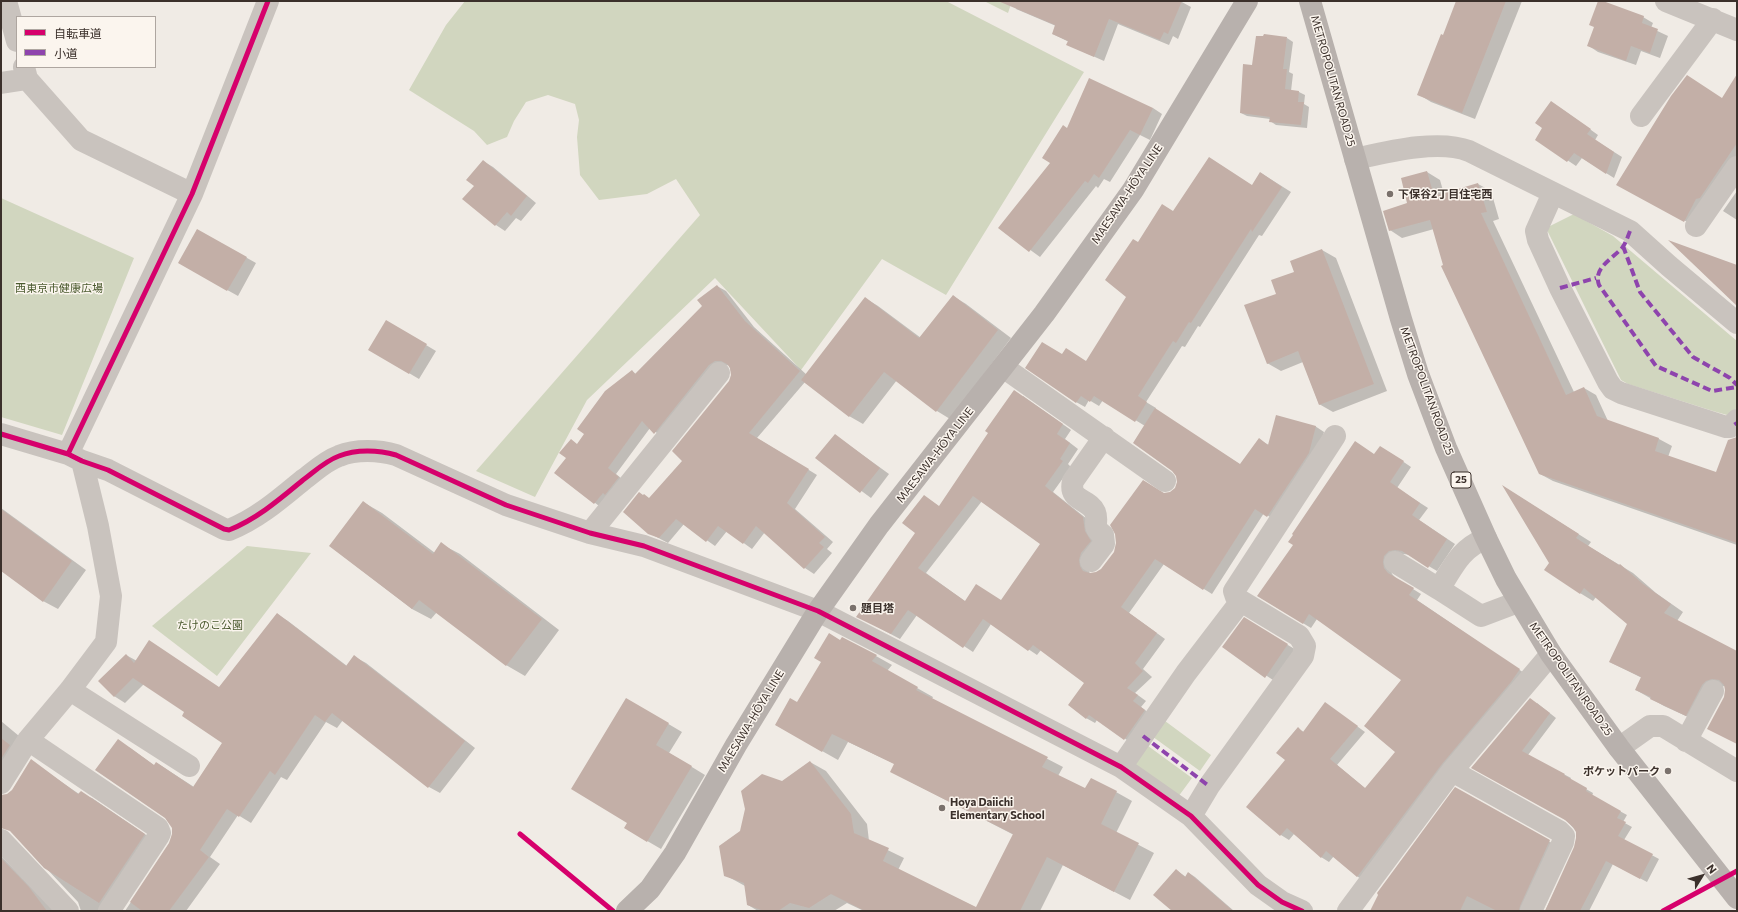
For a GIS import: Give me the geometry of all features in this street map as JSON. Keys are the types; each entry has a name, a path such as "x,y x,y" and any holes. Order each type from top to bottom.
{"main road":[{"name":"MAESAWA-HŌYA LINE","path":"628,911 650,889 675,854 736,746 818,611 879,525 1044,314 1133,190 1247,1"},
{"name":"METROPOLITAN ROAD 25","path":"1310,1 1418,374 1446,448 1486,538 1518,602 1551,654 1619,748 1737,898"}],"street":[{"path":"6,1 16,37"},
{"path":"1,783 28,740 70,690 106,642 111,596 98,523 75,457 192,194 268,1"},
{"path":"1666,1 1737,30"},
{"path":"1641,116 1713,19"},
{"path":"1,83 26,73 81,140 192,194"},
{"path":"1355,159 1406,149 1452,147 1469,151 1630,230 1737,323"},
{"path":"1696,226 1737,167"},
{"path":"1553,193 1536,231 1538,240 1564,295 1613,389 1621,394 1726,427 1730,427 1737,420"},
{"path":"1003,367 1166,481"},
{"path":"590,533 720,373"},
{"path":"1,434 75,457 108,470 224,529 229,530 267,510 324,463 338,456 349,453 385,452 396,455 506,505 590,533 644,546 818,611 1121,767 1191,816 1258,885 1282,902 1302,911"},
{"path":"1191,816 1209,786 1303,656 1305,646 1299,636 1236,597 1234,591 1335,436"},
{"path":"1091,561 1104,544 1104,535 1096,528 1096,516 1094,510 1075,496 1071,488 1073,481 1104,437"},
{"path":"1439,590 1463,552 1474,543 1486,538"},
{"path":"1395,562 1480,616 1518,602"},
{"path":"1121,767 1186,673 1241,600"},
{"path":"1348,911 1452,771 1551,654"},
{"path":"70,690 189,766"},
{"path":"1686,741 1712,691"},
{"path":"1619,748 1650,726 1663,726 1737,771"},
{"path":"28,740 158,828 160,834 109,911"},
{"path":"1452,771 1559,830 1564,836 1563,842 1531,911"},
{"path":"1,840 68,911"}],"green space":[{"path":"465,1 946,1 1084,72 946,295 882,259 801,370 715,278 587,400 535,497 476,471 700,215 676,179 647,194 599,200 580,175 577,137 579,120 575,104 548,95 526,102 514,121 507,137 487,145 474,131 409,90 446,25"},
{"path":"984,1 1012,1 1008,13"},
{"name":"西東京市健康広場","path":"1,198 134,258 62,435 1,417"},
{"path":"1574,214 1613,236 1737,341 1737,408 1727,415 1628,384 1621,380 1546,228"},
{"name":"たけのこ公園","path":"247,546 311,553 217,676 152,626"},
{"path":"1161,718 1211,755 1200,771 1149,734"},
{"path":"1144,743 1192,778 1178,797 1131,762"}],"building":[{"path":"998,1 1182,1 1168,34 1164,32 1160,40 1109,19 1094,57 1066,45 1068,41 1052,34 1055,25"},
{"path":"1456,1 1506,1 1462,113 1417,95 1441,34 1443,35"},
{"path":"1598,1 1603,1 1644,16 1642,23 1658,29 1650,53 1631,46 1626,61 1587,46 1594,27 1589,25"},
{"path":"1264,34 1287,37 1283,69 1287,69 1285,89 1299,91 1298,102 1304,102 1301,125 1269,122 1270,117 1240,113 1243,64 1252,65 1256,36 1263,36"},
{"path":"1737,74 1737,143 1700,198 1696,199 1684,222 1616,185 1671,96 1687,75 1722,98"},
{"path":"1089,78 1153,108 1140,135 1130,130 1099,178 1094,174 1088,183 1085,181 1029,252 998,228 1050,163 1042,158 1063,125 1067,128"},
{"path":"1551,101 1591,129 1587,134 1614,152 1606,174 1574,153 1567,162 1535,140 1542,128 1535,123"},
{"path":"1209,157 1252,185 1260,172 1282,187 1252,232 1251,229 1191,323 1189,322 1176,343 1173,341 1138,396 1147,402 1135,422 1094,396 1090,402 1081,396 1076,403 1025,368 1042,342 1062,354 1066,348 1086,361 1126,297 1105,280 1133,239 1138,242 1162,204 1173,211"},
{"path":"483,160 527,196 511,216 507,212 495,226 462,199 474,186 466,180"},
{"path":"1427,171 1434,196 1478,183 1487,212 1481,213 1566,395 1584,387 1597,416 1659,438 1655,451 1716,472 1728,440 1737,437 1737,543 1539,474 1441,266 1443,265 1430,220 1389,231 1383,211 1407,203 1401,178"},
{"path":"197,229 247,257 227,291 178,263"},
{"path":"1668,240 1737,265 1737,306"},
{"path":"1322,249 1374,384 1319,405 1298,351 1267,364 1244,305 1276,294 1271,280 1294,272 1290,261"},
{"path":"717,285 745,321 800,371 749,433 809,469 787,503 825,537 819,543 824,547 804,569 756,526 743,544 718,526 706,542 676,519 659,538 648,534 623,512 639,492 649,498 682,461 672,451 729,381 731,375 730,368 727,364 721,361 715,361 709,365 654,434 642,421 608,468 619,477 605,495 603,493 594,504 554,473 566,458 559,453 571,439 577,444 584,434 577,429 605,391 632,370 635,374 702,306 697,300"},
{"path":"953,295 998,330 936,412 884,372 849,417 801,380 865,297 919,338"},
{"path":"386,320 427,344 409,374 368,350"},
{"path":"1014,390 1063,424 1057,434 1070,443 1060,459 1063,461 1045,486 1083,517 1085,531 1091,541 1081,553 1079,560 1083,571 1090,573 1101,569 1114,552 1116,543 1115,534 1110,525 1143,480 1164,493 1170,492 1175,488 1177,482 1176,476 1172,471 1133,443 1155,408 1240,464 1259,438 1268,445 1276,415 1316,426 1309,453 1267,517 1255,509 1203,590 1155,559 1121,607 1157,633 1135,663 1143,671 1127,688 1138,695 1133,701 1145,710 1124,740 1089,715 1086,719 1068,705 1084,683 1033,645 1028,651 983,619 963,648 908,610 891,634 856,617 915,533 902,523 924,495 939,506 988,433 985,431","holes":["973,496 1040,544 1001,600 976,584 965,601 918,568"]},
{"path":"835,434 880,468 860,493 815,458"},
{"path":"1355,441 1374,454 1380,446 1404,461 1390,482 1420,503 1412,515 1447,539 1428,568 1402,551 1395,550 1389,551 1384,556 1384,568 1388,573 1414,588 1409,595 1520,669 1511,682 1442,764 1357,877 1326,851 1321,858 1287,828 1280,836 1246,807 1285,760 1276,753 1298,727 1303,732 1325,702 1358,726 1330,759 1365,788 1395,752 1364,726 1401,680 1309,614 1303,624 1257,596 1293,545 1288,542 1293,535 1292,534"},
{"path":"1502,485 1579,534 1576,538 1619,565 1620,564 1643,584 1671,604 1664,613 1737,651 1737,744 1707,729 1724,697 1724,685 1719,680 1712,679 1706,681 1702,685 1686,716 1650,699 1651,697 1635,690 1641,677 1609,662 1627,624 1584,588 1580,594 1544,570 1549,563"},
{"path":"363,501 433,554 441,542 542,619 506,666 419,600 412,609 329,546"},
{"path":"1,509 72,561 43,602 1,571"},
{"path":"277,613 346,666 354,655 465,741 428,788 332,713 325,722 315,715 275,775 270,771 239,817 227,809 200,850 209,857 169,911 142,911 130,902 169,843 172,828 165,818 95,770 118,739 154,765 156,762 193,787 222,743 182,716 184,712 133,678 114,697 98,681 126,654 134,663 149,640 219,687"},
{"path":"1244,617 1288,644 1265,678 1222,647"},
{"path":"829,633 840,640 842,637 877,655 872,661 918,687 916,690 1048,757 1042,767 1085,788 1091,778 1117,791 1101,824 1139,843 1114,892 1047,857 1020,911 865,911 831,894 809,908 790,903 778,911 764,911 747,905 744,883 724,876 719,846 740,831 745,809 741,791 762,774 782,781 810,761 851,814 854,833 889,848 883,861 976,907 1013,834 890,772 894,764 832,734 822,752 775,725 790,698 797,702 821,662 814,658"},
{"path":"626,698 669,723 656,745 692,766 647,842 624,828 627,823 571,789"},
{"path":"1530,698 1550,713 1522,751 1565,774 1564,775 1587,788 1586,791 1621,811 1617,818 1626,822 1618,836 1653,854 1640,879 1606,861 1580,911 1545,911 1574,847 1576,832 1573,827 1565,820 1471,768"},
{"path":"1,738 10,745 1,759"},
{"path":"31,759 78,794 81,791 145,834 99,903 44,868 10,831 1,828 1,795 7,794 12,790"},
{"path":"1455,787 1550,840 1519,911 1497,911 1467,896 1460,911 1370,911 1378,895 1377,893"},
{"path":"1,858 29,887 47,911 1,911"},
{"path":"1176,869 1185,877 1188,872 1233,911 1172,911 1153,895"}],"marked path":[{"path":"1630,231 1622,248 1601,269 1598,279 1599,285 1656,366 1712,391 1737,387"},
{"path":"1623,246 1640,292 1693,357 1730,378 1737,385"},
{"path":"1560,288 1596,278"},
{"path":"1143,736 1209,786"}],"cycle path":[{"path":"68,454 192,194 268,1"},
{"path":"1,434 68,454 82,461 108,470 224,529 229,530 259,514 334,458 360,451 375,451 396,455 506,505 590,533 644,546 818,611 1121,767 1191,816 1258,885 1282,902 1302,911"},
{"path":"520,834 613,911"},
{"path":"1663,911 1737,871"}],"place":[{"name":"下保谷2丁目住宅西","path":"1390,194"},
{"name":"題目塔","path":"853,608"},
{"name":"ポケットパーク","path":"1668,771"},
{"name":"Hoya Daiichi Elementary School","path":"942,808"}]}
